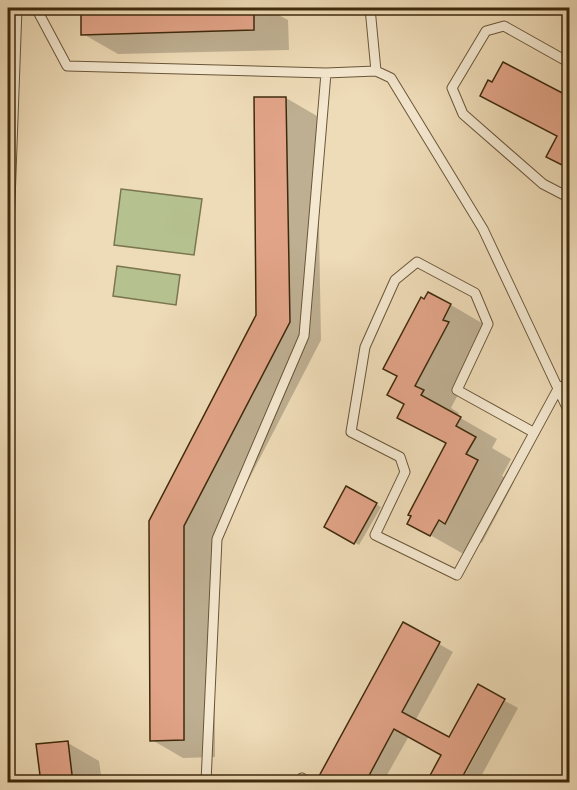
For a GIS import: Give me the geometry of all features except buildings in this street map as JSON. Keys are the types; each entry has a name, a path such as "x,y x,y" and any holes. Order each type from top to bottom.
{"lane":[{"path":"8,256 17,8"},
{"path":"36,8 67,66 326,73 376,71 391,78 483,229 570,414"},
{"path":"370,8 376,71"},
{"path":"570,63 504,26 486,31 452,88 463,114 543,184 570,198"},
{"path":"206,783 218,539 304,336 326,73"},
{"path":"533,432 457,390 488,324 475,293 417,262 395,280 365,347 351,432 400,457 405,472 375,535 457,575 559,387 570,384"}],"green space":[{"path":"121,189 202,199 194,255 114,245"},
{"path":"117,266 180,275 176,305 113,296"}]}
